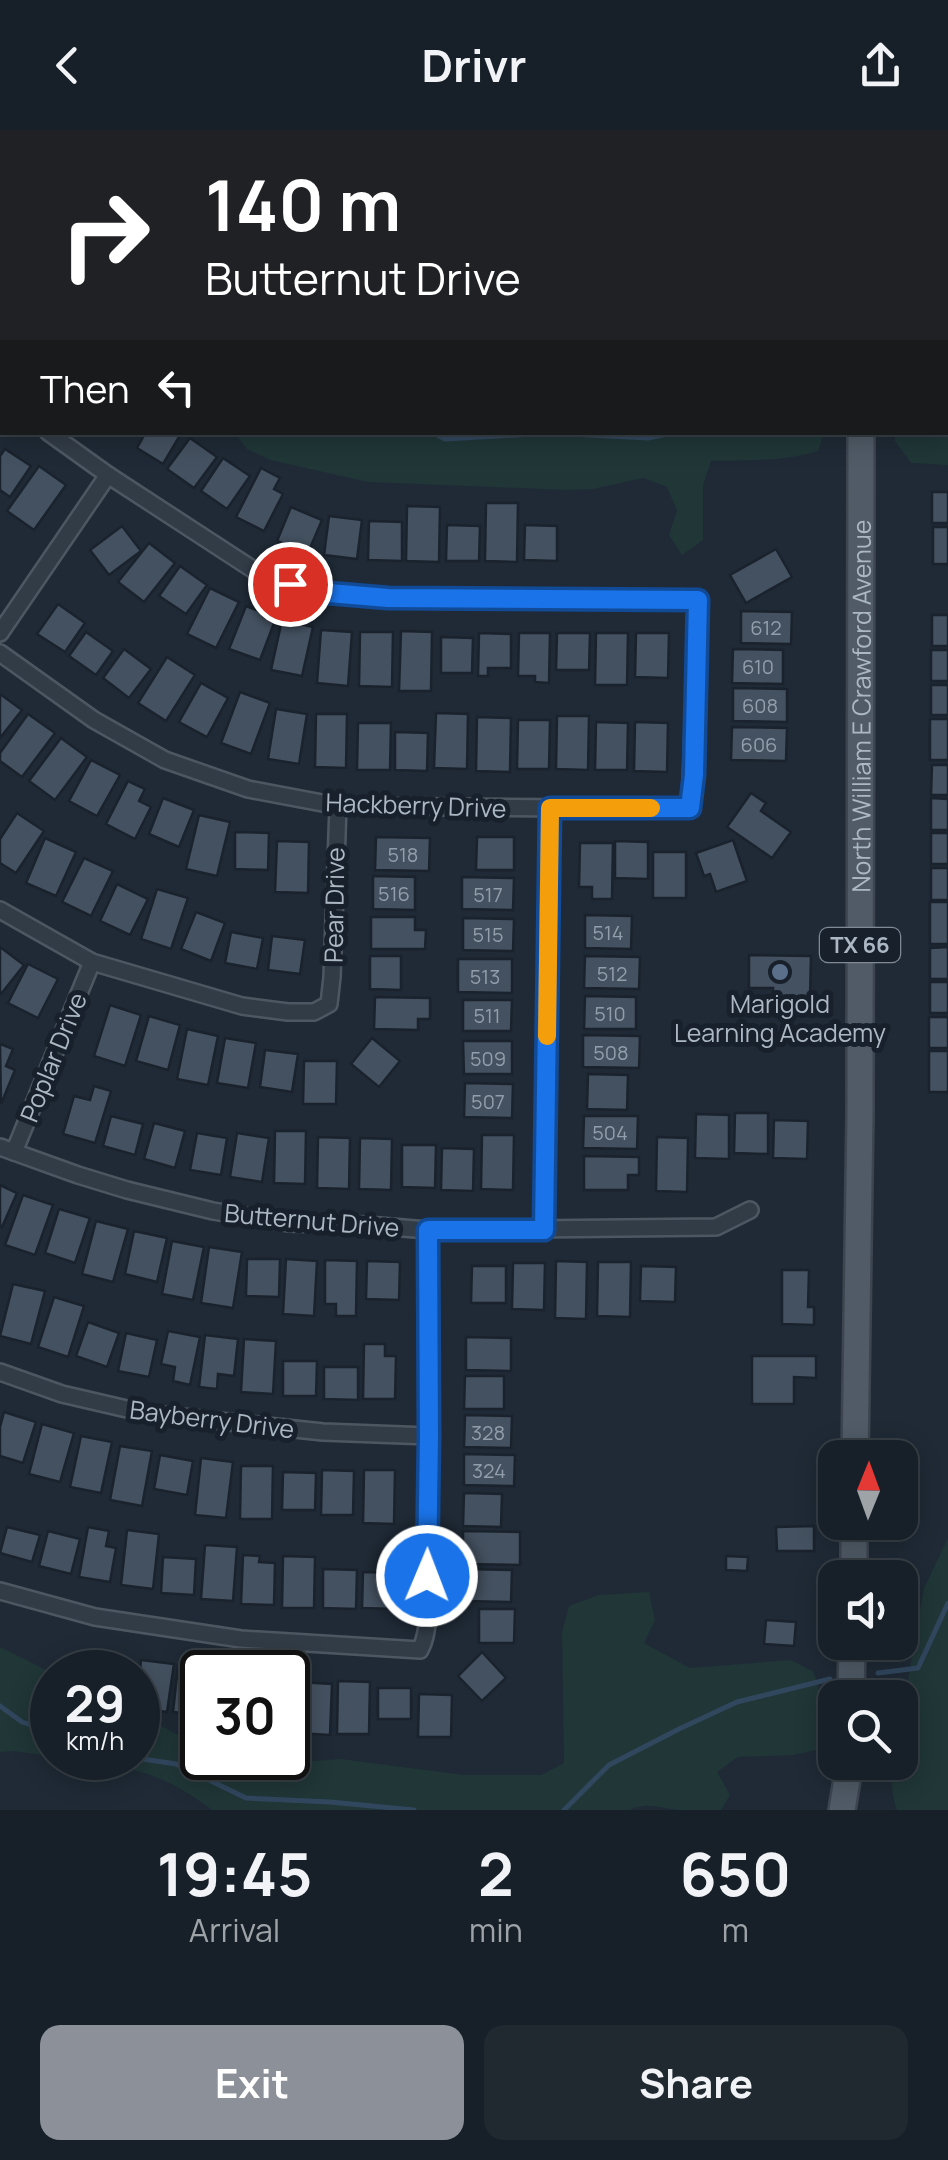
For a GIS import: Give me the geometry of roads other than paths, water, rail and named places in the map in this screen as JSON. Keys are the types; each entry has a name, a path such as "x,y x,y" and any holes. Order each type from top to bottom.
{"main road":[{"name":"North William E Crawford Avenue","path":"855,1440 860,1156 861,435"},
{"path":"842,1810 847,1780"}],"street":[{"path":"0,632 108,475 52,435"},
{"name":"Hackberry Drive","path":"0,654 94,720 165,760 248,789 338,806 690,808 698,600 388,598 317,592 263,576 108,475"},
{"name":"Pear Drive","path":"92,962 242,1006 314,1012 328,1004 338,806"},
{"path":"544,1230 550,808"},
{"path":"0,910 92,962"},
{"name":"Poplar Drive","path":"7,1150 92,962"},
{"name":"Butternut Drive","path":"7,1150 110,1185 214,1211 288,1223 428,1230 716,1228 750,1210"},
{"path":"0,1591 95,1617 242,1639 420,1650 426,1626 428,1230"},
{"name":"Bayberry Drive","path":"0,1372 62,1394 144,1413 323,1432 429,1436"}],"waterway":[{"path":"438,435 445,439 515,435"},
{"path":"589,435 662,435"},
{"path":"878,1673 918,1668 948,1603"},
{"path":"564,1810 609,1765 679,1729 737,1702 830,1679"},
{"path":"0,1706 30,1725"},
{"path":"160,1762 176,1764 246,1798 414,1810"}],"place":[{"name":"Marigold Learning Academy","path":"780,972"}]}
